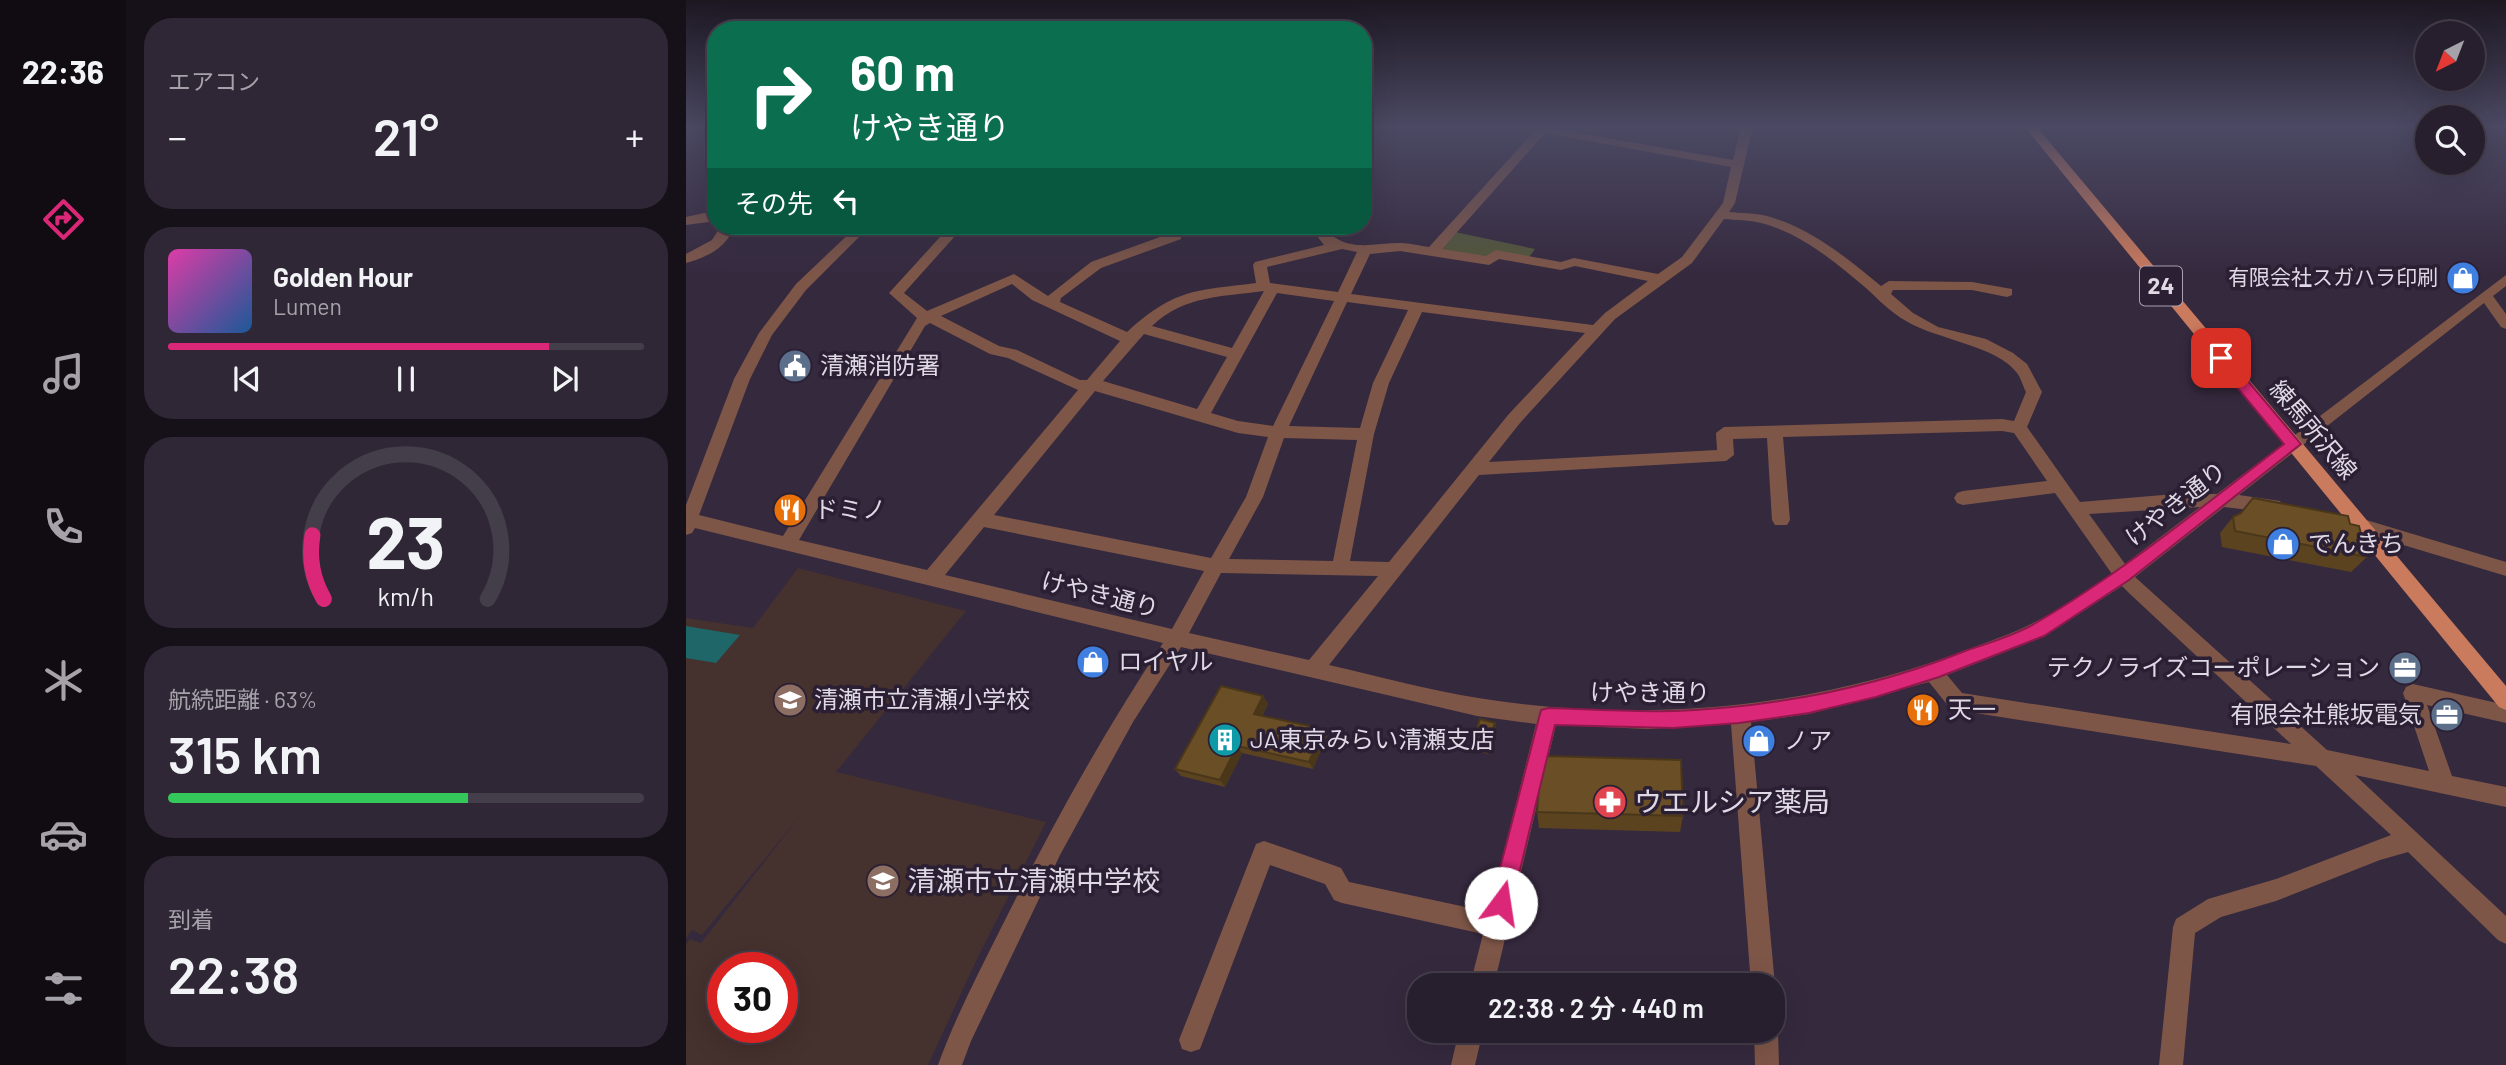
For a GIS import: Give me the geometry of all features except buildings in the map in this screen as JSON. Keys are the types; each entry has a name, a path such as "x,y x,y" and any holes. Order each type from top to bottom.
{"main road":[{"name":"練馬所沢線","path":"2071,176 2506,702"}],"street":[{"path":"1432,252 1500,176"},
{"path":"1313,670 1514,419 1595,330 1687,260 1723,215 1736,176"},
{"path":"1723,215 1763,219 1787,228 1834,254 1882,297 1908,316 1933,330 1981,343 2008,357 2022,368 2034,393 2019,428"},
{"path":"686,221 707,217"},
{"path":"686,259 717,242 724,235"},
{"path":"687,522 742,379 766,333 801,287 855,235"},
{"path":"949,235 895,293 925,317 938,320 995,350 1078,385 1238,427 1278,432 1366,434"},
{"path":"1323,235 1337,246 1365,250 1400,247 1489,261 1496,254 1561,266 1574,262 1659,279"},
{"path":"1052,304 1055,296 1096,265 1176,236"},
{"path":"1200,416 1236,354 1268,287 1260,265 1337,246"},
{"path":"950,1065 960,1037 1052,848 1126,716 1175,639 1254,497 1278,432 1365,250"},
{"path":"787,545 925,317 1014,278 1037,298 1135,334 1236,354"},
{"name":"けやき通り","path":"687,522 1175,639 1477,707 1548,716 1648,720 1739,715 1809,705 1876,689 1933,672 2038,630 2123,576 2506,279"},
{"path":"1882,297 1889,285 1972,286 2007,292"},
{"path":"930,580 1135,334 1158,312 1188,296 1268,287 1595,330"},
{"path":"2485,295 2506,324"},
{"path":"1340,569 1366,434 1381,383 1418,305"},
{"path":"1474,469 1627,458 1673,460 1726,456 1724,433 1775,434 2002,425 2019,428 2123,576 2412,841 2506,932"},
{"path":"1775,434 1781,520"},
{"path":"1963,498 2060,486"},
{"path":"2076,509 2221,500 2244,500 2293,509"},
{"path":"2333,516 2504,573"},
{"path":"980,519 1214,566 1393,569"},
{"path":"1933,672 1956,701 2318,757 2506,797"},
{"path":"2444,784 2413,693 2506,714"},
{"path":"1739,715 1762,973"},
{"path":"1485,973 1548,716"},
{"path":"2171,1065 2184,928 2216,907 2276,890 2380,849 2412,841"},
{"path":"1191,1040 1264,852 1333,876 1342,892 1496,925"},
{"path":"1463,1065 1468,1043"},
{"path":"1766,1043 1767,1065"}],"shaded area":[{"path":"1450,231 1535,249 1527,260 1497,254 1489,261 1432,252"},
{"path":"798,568 966,611 836,772 1046,822 976,961 928,1065 686,1065 686,944 690,939 701,943 800,816 702,935 692,930 686,938 686,618 753,628"},
{"path":"686,626 740,635 716,663 686,658"}],"place":[{"name":"有限会社スガハラ印刷","path":"2463,278"},
{"name":"清瀬消防署","path":"795,366"},
{"name":"ドミノ","path":"790,510"},
{"name":"でんきち","path":"2283,544"},
{"name":"ロイヤル","path":"1093,662"},
{"name":"テクノライズコーポレーション","path":"2405,668"},
{"name":"清瀬市立清瀬小学校","path":"790,700"},
{"name":"天一","path":"1923,710"},
{"name":"有限会社熊坂電気","path":"2447,715"},
{"name":"JA東京みらい清瀬支店","path":"1225,740"},
{"name":"ノア","path":"1759,741"},
{"name":"ウエルシア薬局","path":"1610,802"},
{"name":"清瀬市立清瀬中学校","path":"883,881"}],"route":[{"path":"1501,903 1548,716 1648,720 1722,717 1809,705 1933,672 2038,630 2123,576 2293,444 2221,358"}]}
